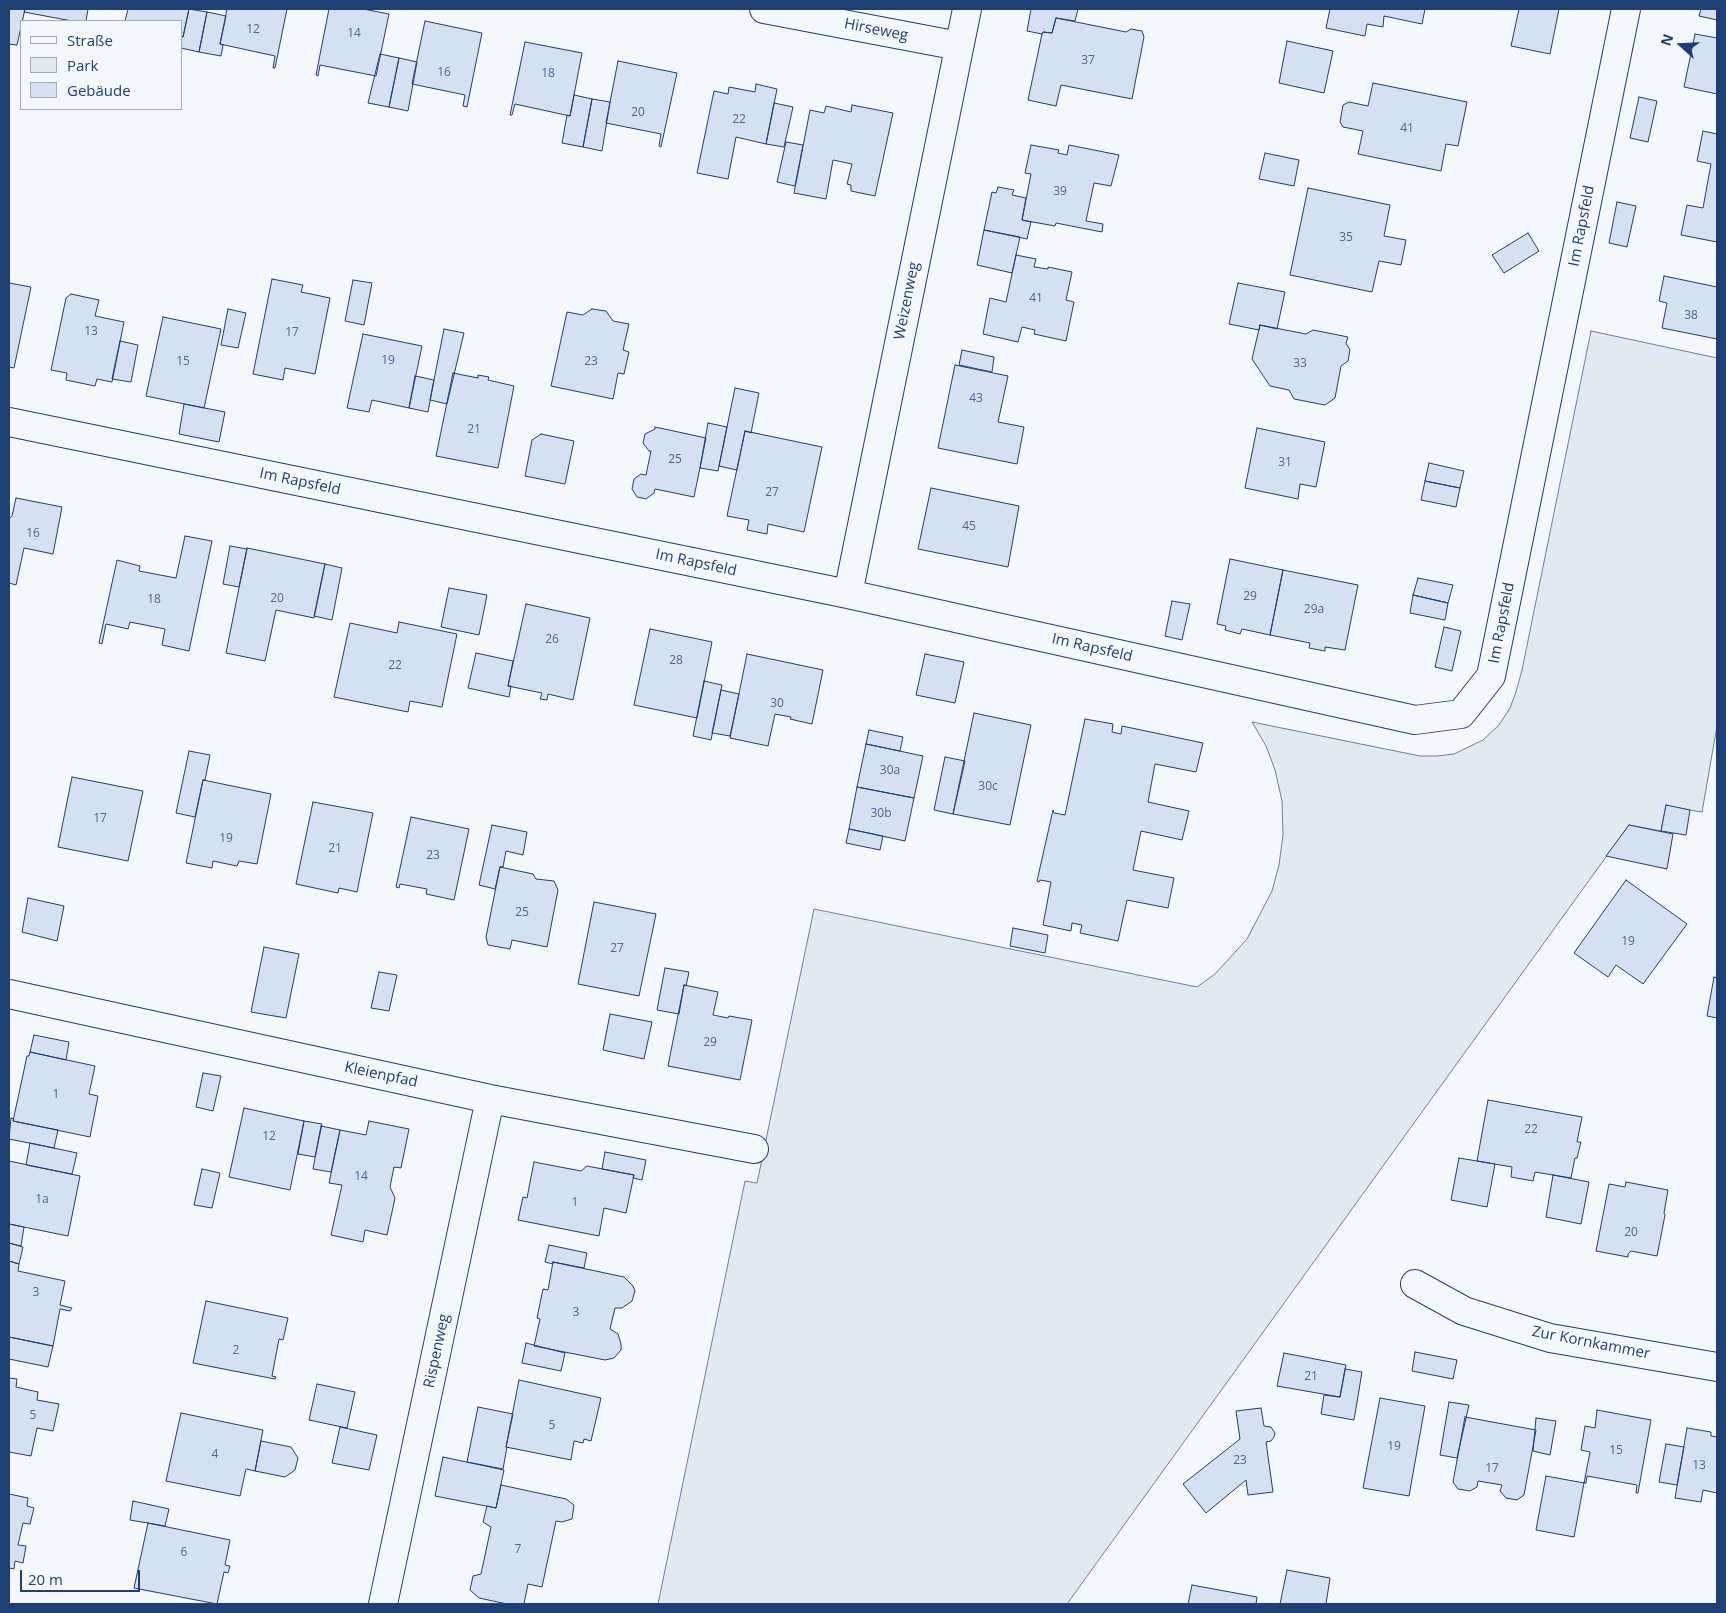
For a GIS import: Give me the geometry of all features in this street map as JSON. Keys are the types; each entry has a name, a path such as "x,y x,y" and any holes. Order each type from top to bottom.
{"street":[{"name":"Hirseweg","path":"764,9 959,46"},
{"name":"Weizenweg","path":"848,594 967,9"},
{"name":"Im Rapsfeld","path":"9,422 848,594 1415,720 1461,714 1491,676 1626,9"},
{"name":"Kleienpfad","path":"9,994 490,1099 754,1149"},
{"name":"Rispenweg","path":"383,1604 490,1099"},
{"name":"Zur Kornkammer","path":"1414,1284 1464,1312 1550,1338 1717,1368"}],"green space":[{"path":"1591,331 1717,358 1717,726 1702,812 1666,806 1661,831 1629,825 1067,1604 658,1604 745,1181 757,1183 814,909 1197,987 1215,974 1247,939 1272,891 1279,865 1283,835 1282,801 1275,770 1266,746 1252,722 1420,756 1437,756 1454,754 1483,740 1499,725 1510,708 1522,670"}],"building":[{"path":"9,9 25,9 23,20 20,20 17,45 9,44"},
{"path":"25,9 88,9 86,20 67,20 24,12"},
{"path":"128,9 189,9 183,37 182,20 125,20"},
{"path":"189,9 207,12 199,52 182,48"},
{"path":"227,9 287,9 275,68 273,68 275,56 220,44"},
{"path":"329,9 363,9 389,14 376,76 320,65 318,76 316,75"},
{"path":"1031,9 1078,9 1075,21 1056,18 1052,33 1043,32 1042,34 1027,31"},
{"path":"1330,9 1425,9 1422,24 1384,16 1383,27 1367,24 1365,36 1326,28"},
{"path":"1519,9 1559,9 1550,54 1511,46"},
{"path":"1701,9 1717,9 1717,20 1699,16"},
{"path":"207,12 226,16 220,44 223,45 221,56 199,52"},
{"path":"1056,18 1126,32 1131,29 1142,31 1144,37 1132,99 1061,85 1056,106 1028,100 1042,34 1043,32 1052,33"},
{"path":"425,21 482,33 467,107 463,106 465,95 412,84"},
{"path":"1695,34 1717,38 1717,94 1684,87"},
{"path":"1287,41 1333,51 1324,93 1279,83"},
{"path":"525,42 582,53 570,116 515,104 512,115 510,115"},
{"path":"380,54 399,58 389,107 368,103"},
{"path":"399,58 417,62 408,111 389,107"},
{"path":"618,61 677,73 661,147 659,146 661,134 606,123"},
{"path":"1373,83 1467,102 1458,146 1446,144 1441,171 1358,154 1363,131 1343,127 1340,122 1343,105 1349,102 1368,106"},
{"path":"756,84 777,89 766,144 736,137 728,179 697,173 714,91 728,94 729,87 755,92"},
{"path":"574,95 592,99 583,147 562,143 567,115 570,116"},
{"path":"1639,97 1657,101 1648,142 1630,138"},
{"path":"592,99 610,102 602,151 583,147"},
{"path":"774,103 793,107 784,147 766,144"},
{"path":"852,105 893,113 875,196 851,191 851,185 847,184 852,164 833,160 826,199 794,193 810,110 824,113 826,106 851,112"},
{"path":"1703,131 1717,134 1717,242 1681,235 1687,205 1703,208 1711,164 1697,161"},
{"path":"786,142 803,145 795,186 777,182"},
{"path":"1031,145 1059,150 1058,153 1067,155 1069,145 1119,155 1111,186 1094,183 1086,221 1103,224 1102,232 1056,223 1055,226 1022,220 1031,174 1025,173"},
{"path":"1265,153 1299,160 1294,186 1259,179"},
{"path":"998,187 1014,190 1012,195 1026,198 1022,220 1031,222 1027,239 984,230 992,192 996,193"},
{"path":"1308,188 1390,205 1384,236 1406,240 1401,265 1379,261 1372,292 1290,275"},
{"path":"1617,202 1636,206 1627,247 1609,243"},
{"path":"984,230 1020,237 1012,273 977,265"},
{"path":"1528,233 1539,251 1504,273 1492,255"},
{"path":"1016,255 1036,259 1034,267 1048,269 1048,267 1072,272 1066,300 1074,302 1066,341 1034,334 1035,330 1022,327 1018,342 983,334 990,298 1006,302"},
{"path":"1664,276 1717,287 1717,339 1662,328 1667,303 1659,301"},
{"path":"272,279 303,285 301,292 330,298 315,374 285,368 283,380 253,374"},
{"path":"353,280 372,283 364,325 345,321"},
{"path":"9,283 31,287 14,368 9,367"},
{"path":"1238,283 1285,292 1277,329 1260,325 1259,330 1229,324"},
{"path":"71,294 99,300 95,316 124,322 112,382 97,379 95,386 66,380 67,373 51,370 66,298"},
{"path":"228,309 246,313 238,348 221,345"},
{"path":"592,309 606,311 613,321 629,324 623,350 629,352 624,374 618,373 613,399 551,386 567,312 583,315"},
{"path":"163,317 221,329 204,408 146,396"},
{"path":"1260,325 1306,334 1313,330 1348,337 1346,343 1350,350 1348,361 1341,366 1335,398 1325,405 1294,399 1289,390 1270,386 1252,359"},
{"path":"444,329 464,333 447,404 430,400"},
{"path":"363,334 422,346 409,408 372,400 369,412 347,408"},
{"path":"120,341 138,345 131,382 112,379"},
{"path":"962,350 994,357 992,372 959,365"},
{"path":"955,365 1008,376 998,422 1024,427 1017,464 938,448"},
{"path":"453,373 478,378 478,375 489,377 488,380 514,386 498,468 436,456"},
{"path":"415,376 434,380 428,412 409,408"},
{"path":"735,388 759,393 751,433 745,431 737,470 719,466"},
{"path":"184,404 225,412 219,442 179,434"},
{"path":"708,423 727,427 718,471 700,468"},
{"path":"655,427 706,438 694,497 655,489 654,493 646,499 637,497 632,489 634,479 641,474 646,475 651,451 643,443 645,434 655,429"},
{"path":"1257,428 1325,442 1316,487 1300,484 1298,499 1245,488"},
{"path":"745,431 822,447 804,532 768,524 767,534 747,530 749,520 727,516"},
{"path":"541,434 574,441 565,484 525,476 532,440"},
{"path":"1429,463 1464,471 1460,488 1425,481"},
{"path":"1425,481 1460,488 1456,507 1421,500"},
{"path":"931,488 1019,506 1008,567 918,549"},
{"path":"16,498 62,507 53,554 24,548 16,585 9,583 9,519 12,516"},
{"path":"185,536 212,541 189,651 162,645 165,629 130,622 128,629 106,624 102,644 99,643 117,560 140,566 139,571 176,578"},
{"path":"230,546 247,549 239,587 223,584"},
{"path":"247,548 325,564 314,618 276,610 265,661 226,653"},
{"path":"1230,559 1283,570 1270,635 1242,629 1240,634 1225,630 1226,626 1217,624"},
{"path":"325,564 342,568 332,620 314,616"},
{"path":"1283,570 1358,585 1345,650 1325,647 1325,651 1309,648 1310,643 1270,635"},
{"path":"1418,578 1453,585 1448,603 1413,595"},
{"path":"449,588 487,595 479,635 441,627"},
{"path":"1413,595 1448,603 1445,620 1410,613"},
{"path":"1172,601 1190,604 1182,640 1165,636"},
{"path":"526,604 590,618 573,700 548,694 547,700 540,699 542,693 508,686"},
{"path":"399,622 457,634 442,707 410,701 408,712 334,697 350,623 397,633"},
{"path":"1444,627 1461,631 1452,671 1435,667"},
{"path":"650,629 712,642 697,718 634,705"},
{"path":"476,653 513,661 508,686 511,686 509,697 468,688"},
{"path":"747,654 823,670 812,724 775,714 768,746 730,738"},
{"path":"925,654 964,662 955,703 916,695"},
{"path":"704,681 722,685 711,740 693,736"},
{"path":"721,690 739,694 730,736 712,733"},
{"path":"974,713 1031,725 1010,825 953,814"},
{"path":"1085,719 1113,724 1112,732 1121,734 1122,726 1203,743 1196,772 1155,764 1148,802 1189,811 1182,840 1141,831 1133,870 1174,878 1168,908 1127,900 1118,941 1080,933 1082,925 1072,923 1071,931 1043,925 1051,882 1037,881 1053,810 1054,813 1065,815"},
{"path":"869,730 903,737 900,751 866,744"},
{"path":"866,744 923,756 914,798 857,787"},
{"path":"189,751 210,755 195,817 176,813"},
{"path":"945,757 965,761 953,814 934,810"},
{"path":"72,777 143,791 128,861 58,847"},
{"path":"203,780 271,794 257,864 239,861 237,866 213,861 212,868 186,863"},
{"path":"857,787 914,798 905,841 849,829"},
{"path":"313,802 373,813 357,892 339,888 338,893 296,884"},
{"path":"1666,805 1690,810 1686,835 1661,831"},
{"path":"411,817 469,829 454,900 426,894 427,889 400,884 399,888 396,887"},
{"path":"492,825 527,832 523,855 506,851 503,867 500,867 495,889 479,885"},
{"path":"1629,825 1673,834 1667,869 1606,856"},
{"path":"849,829 883,836 880,850 846,843"},
{"path":"500,867 533,874 536,879 554,881 558,890 547,947 512,940 510,949 488,945 486,937"},
{"path":"1626,880 1687,924 1643,984 1616,965 1608,977 1574,953"},
{"path":"28,898 64,906 57,941 22,932"},
{"path":"594,902 656,914 639,996 578,984"},
{"path":"1013,928 1048,935 1045,953 1010,946"},
{"path":"264,947 299,954 286,1018 251,1012"},
{"path":"665,968 689,972 686,986 684,985 679,1014 657,1010"},
{"path":"379,972 397,975 389,1011 371,1008"},
{"path":"1714,977 1717,978 1717,1018 1707,1016"},
{"path":"684,985 718,992 713,1015 752,1020 740,1080 668,1066"},
{"path":"610,1014 652,1022 644,1059 603,1050"},
{"path":"34,1035 69,1042 66,1060 30,1052"},
{"path":"30,1052 95,1066 89,1094 98,1096 90,1137 13,1121 27,1056 29,1056"},
{"path":"203,1073 221,1076 213,1111 196,1107"},
{"path":"1488,1100 1582,1117 1577,1142 1581,1142 1571,1178 1535,1172 1533,1181 1511,1177 1512,1167 1477,1161"},
{"path":"244,1108 304,1121 290,1190 229,1177"},
{"path":"11,1118 14,1119 13,1121 58,1130 54,1148 9,1139"},
{"path":"304,1121 322,1124 315,1157 298,1154"},
{"path":"369,1121 409,1129 401,1168 394,1167 390,1187 395,1198 387,1235 365,1230 363,1242 331,1235 342,1185 329,1183 340,1130 366,1135"},
{"path":"321,1126 340,1130 331,1172 313,1169"},
{"path":"30,1143 77,1153 72,1174 26,1165"},
{"path":"605,1152 646,1160 642,1180 633,1178 634,1175 602,1169"},
{"path":"1459,1158 1495,1164 1487,1207 1451,1200"},
{"path":"9,1161 80,1176 68,1236 9,1224"},
{"path":"534,1162 581,1171 587,1166 634,1175 626,1213 604,1208 599,1236 518,1220 523,1197 527,1198"},
{"path":"202,1169 220,1173 212,1208 194,1205"},
{"path":"1553,1175 1589,1182 1581,1224 1546,1217"},
{"path":"1626,1182 1668,1190 1657,1256 1631,1251 1628,1257 1596,1251 1609,1184 1625,1187"},
{"path":"9,1224 24,1227 21,1246 9,1243"},
{"path":"9,1243 23,1247 19,1264 9,1261"},
{"path":"549,1245 587,1253 584,1268 545,1262"},
{"path":"9,1261 19,1264 18,1271 65,1281 60,1305 72,1308 70,1311 60,1309 53,1346 9,1337"},
{"path":"553,1262 624,1277 633,1286 635,1291 632,1301 622,1308 615,1308 610,1329 618,1334 621,1350 614,1358 605,1360 534,1346 540,1319 537,1318 543,1289 548,1290"},
{"path":"206,1301 288,1318 283,1340 279,1339 272,1376 276,1377 275,1379 193,1363"},
{"path":"9,1337 53,1346 48,1367 9,1359"},
{"path":"526,1343 565,1353 561,1371 522,1363"},
{"path":"1415,1352 1457,1360 1453,1379 1412,1371"},
{"path":"1284,1353 1346,1365 1340,1397 1277,1386"},
{"path":"1345,1369 1362,1372 1354,1420 1321,1414 1324,1395 1340,1397"},
{"path":"9,1378 17,1379 16,1387 38,1392 37,1400 59,1404 53,1431 37,1428 31,1456 9,1452"},
{"path":"519,1380 601,1398 591,1441 584,1439 583,1443 574,1441 571,1460 506,1447"},
{"path":"317,1384 355,1392 347,1428 309,1420"},
{"path":"1380,1398 1425,1406 1409,1496 1363,1488"},
{"path":"1449,1402 1469,1405 1457,1458 1440,1455"},
{"path":"478,1407 513,1414 503,1469 467,1462"},
{"path":"1261,1408 1264,1426 1271,1427 1275,1433 1271,1441 1266,1442 1273,1492 1248,1495 1246,1480 1206,1513 1183,1484 1240,1439 1236,1411"},
{"path":"1597,1410 1651,1420 1638,1493 1636,1493 1637,1485 1587,1476 1586,1483 1584,1483 1590,1452 1581,1450 1585,1426 1595,1428"},
{"path":"181,1413 263,1430 255,1471 246,1469 240,1496 166,1481"},
{"path":"1465,1417 1536,1430 1524,1495 1517,1500 1506,1498 1500,1491 1502,1485 1478,1481 1477,1487 1470,1491 1458,1489 1453,1482"},
{"path":"1536,1418 1556,1421 1550,1455 1533,1451"},
{"path":"340,1427 377,1435 369,1470 332,1463"},
{"path":"1687,1428 1711,1432 1711,1436 1717,1437 1717,1493 1703,1490 1701,1502 1675,1498"},
{"path":"261,1441 291,1447 298,1458 295,1470 285,1477 255,1471"},
{"path":"1666,1444 1684,1447 1677,1485 1659,1482"},
{"path":"443,1457 504,1470 496,1508 435,1496"},
{"path":"1546,1476 1584,1483 1574,1537 1536,1530"},
{"path":"501,1485 566,1499 574,1505 572,1519 562,1522 556,1521 542,1587 528,1584 524,1604 507,1604 479,1598 470,1590 473,1576 481,1574 491,1527 483,1522 487,1506 496,1508"},
{"path":"9,1494 28,1498 27,1506 34,1508 30,1524 23,1523 18,1545 26,1546 23,1563 15,1561 14,1569 9,1568"},
{"path":"133,1501 169,1509 165,1526 130,1520"},
{"path":"148,1523 230,1540 225,1565 230,1566 228,1573 224,1572 217,1604 134,1588"},
{"path":"1287,1570 1330,1578 1326,1604 1280,1604"},
{"path":"1192,1585 1257,1597 1256,1604 1188,1604"}]}
